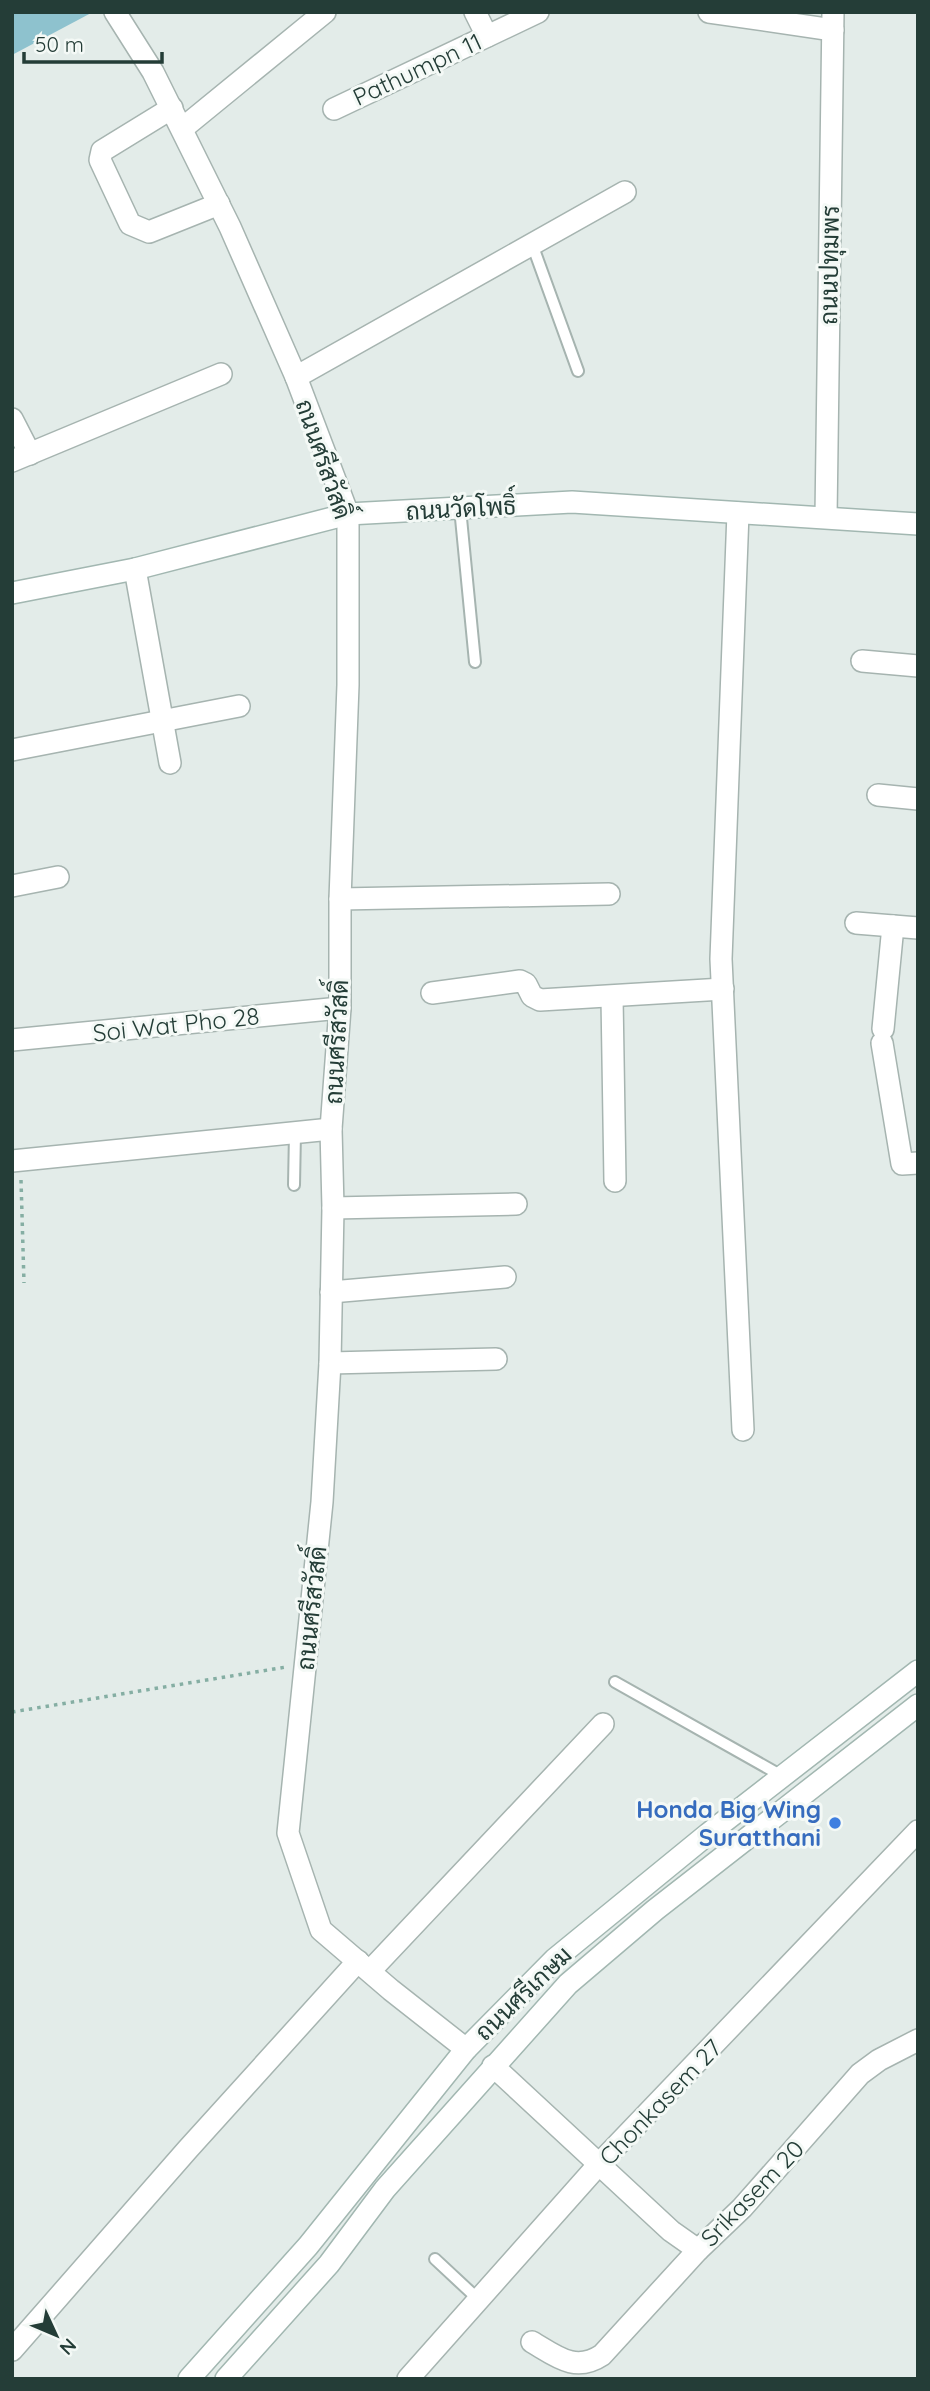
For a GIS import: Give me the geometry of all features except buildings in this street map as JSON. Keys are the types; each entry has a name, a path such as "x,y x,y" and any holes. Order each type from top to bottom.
{"street":[{"path":"183,128 325,12"},
{"path":"475,12 487,36"},
{"name":"Pathumpn 11","path":"334,109 538,12"},
{"path":"709,12 833,21"},
{"name":"ถนนศรีสวัสดิ์","path":"120,21 153,72 219,204 296,377 348,514 348,685 340,899 340,1008 331,1129 333,1208 330,1363 322,1502 288,1833 321,1930 466,2049"},
{"name":"ถนนปทุมพร","path":"825,517 833,21"},
{"path":"172,108 102,150 100,160 130,224 149,232 219,204"},
{"path":"296,377 625,192"},
{"path":"12,419 21,458 221,374"},
{"name":"ถนนวัดโพธิ์","path":"12,593 135,569 348,514 572,502 918,524"},
{"path":"738,513 722,959 743,1430"},
{"path":"135,569 170,763"},
{"path":"863,661 918,666"},
{"path":"12,750 239,706"},
{"path":"878,795 918,799"},
{"path":"12,886 58,877"},
{"path":"340,899 609,894"},
{"path":"856,923 918,928"},
{"path":"893,926 883,1036 902,1164 918,1163"},
{"path":"432,993 520,981 526,984 535,999 540,1000 723,989"},
{"path":"612,997 615,1181"},
{"name":"Soi Wat Pho 28","path":"12,1040 340,1008"},
{"path":"16,1161 331,1129"},
{"path":"333,1208 516,1203"},
{"path":"331,1292 505,1277"},
{"path":"330,1363 496,1359"},
{"name":"ถนนศรีเกษม","path":"189,2379 309,2246 466,2049 555,1959 782,1776 918,1671"},
{"name":"ถนนศรีเกษม","path":"226,2379 329,2264 385,2189 568,1984 654,1910 918,1705"},
{"path":"12,2350 188,2149 364,1966 604,1724"},
{"name":"Chonkasem 27","path":"408,2379 600,2163 918,1830"},
{"name":"Srikasem 20","path":"493,2066 671,2231 698,2250 741,2208 860,2074 879,2060 918,2040"},
{"path":"532,2342 564,2360 579,2364 593,2360 602,2354 698,2250"}],"lane":[{"path":"532,244 578,371"},
{"path":"460,508 475,662"},
{"path":"294,1185 295,1133"},
{"path":"615,1682 782,1776"},
{"path":"435,2259 479,2300"}],"path":[{"path":"16,1161 24,1283"},
{"path":"12,1712 306,1664"}],"water":[{"path":"12,12 93,12 12,55"}],"place":[{"name":"Honda Big Wing Suratthani","path":"835,1823"}]}
